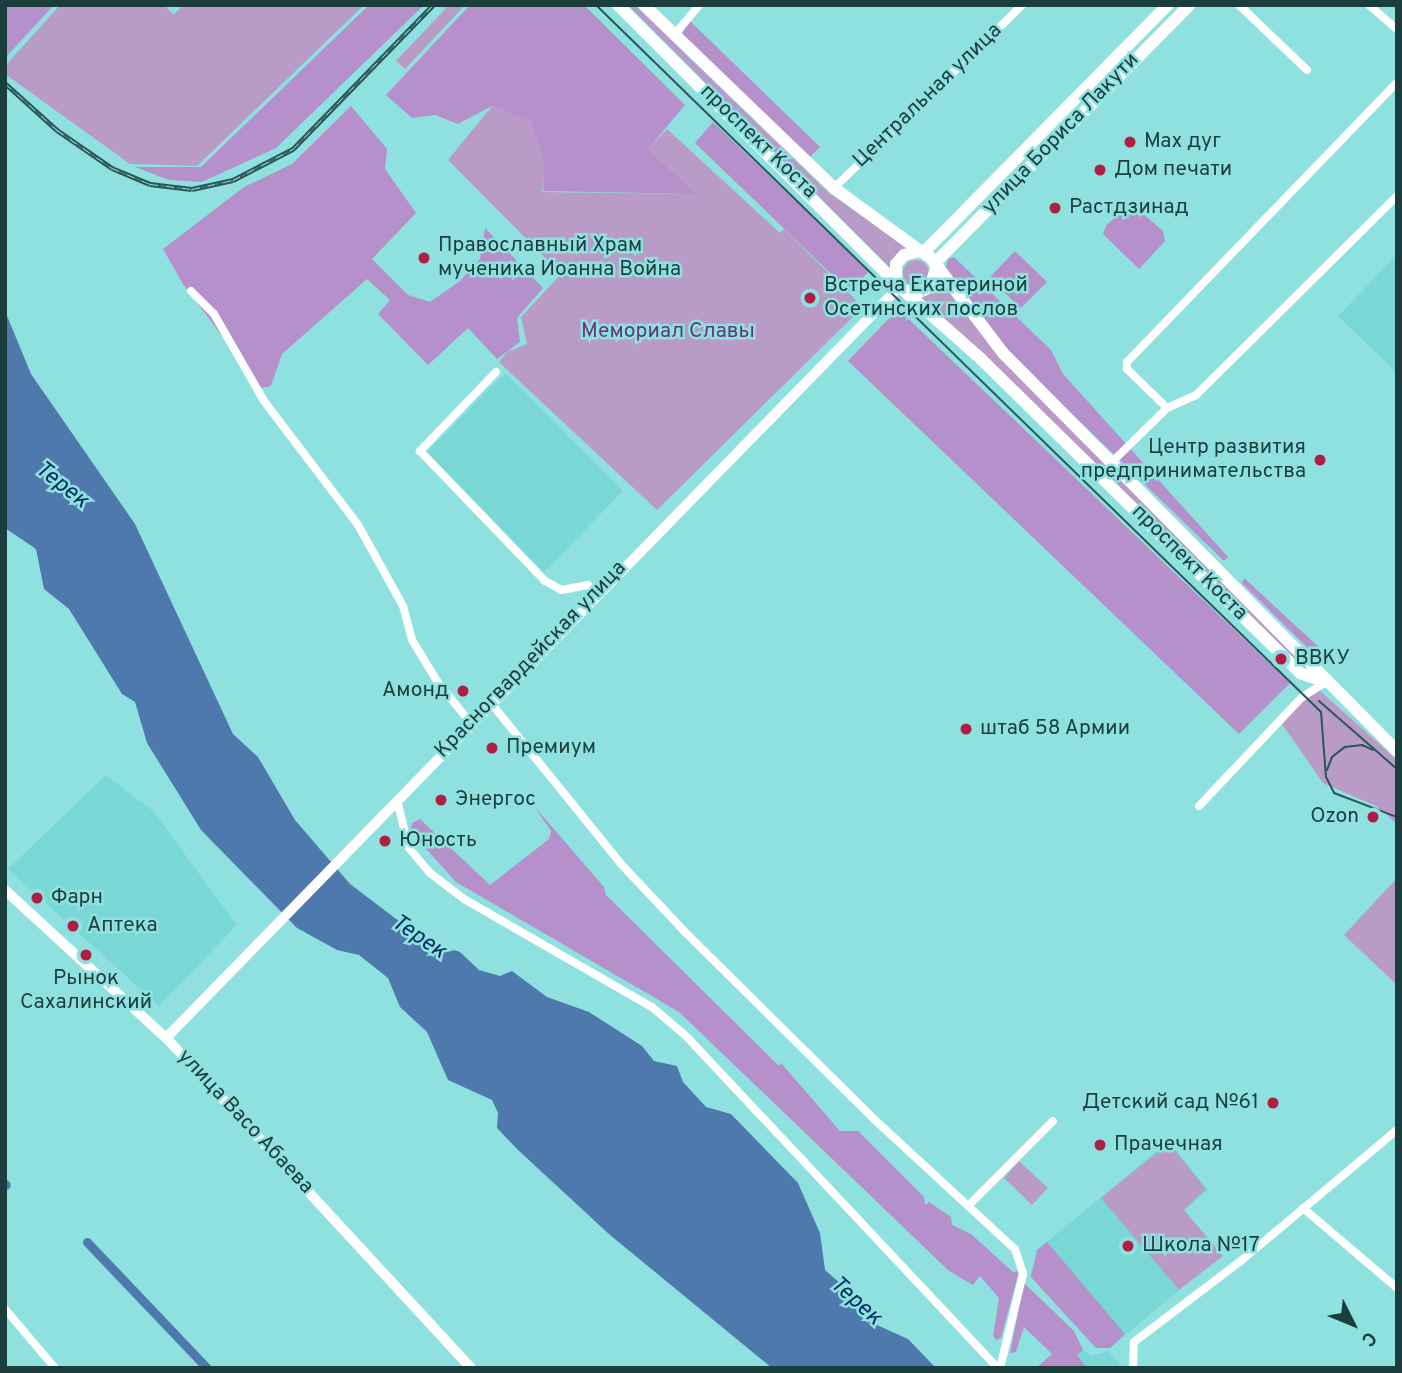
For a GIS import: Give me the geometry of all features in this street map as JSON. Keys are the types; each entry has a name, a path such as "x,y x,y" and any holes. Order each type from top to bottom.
{"main road":[{"name":"проспект Коста","path":"618,5 900,286 981,359 1300,673 1325,682"},
{"name":"проспект Коста","path":"644,5 834,188 922,252 936,266 1003,353 1312,660 1325,682 1397,751"},
{"name":"улица Бориса Лакути","path":"922,252 1168,5"},
{"name":"улица Бориса Лакути","path":"936,266 1189,5"},
{"path":"922,252 899,259 900,286 925,291 934,282 936,266"},
{"name":"Красногвардейская улица","path":"166,1038 396,797 900,286"},
{"name":"улица Васо Абаева","path":"166,1038 471,1368"}],"street":[{"path":"675,34 699,5"},
{"name":"Центральная улица","path":"834,188 1022,5"},
{"path":"1239,5 1307,70"},
{"path":"1369,5 1397,29"},
{"path":"1167,408 1127,369 1127,362 1397,82"},
{"path":"1112,462 1167,408 1196,395 1397,196"},
{"path":"191,291 214,314 264,401 358,525 402,606 412,640 439,684 470,722"},
{"path":"496,372 420,451 545,581 562,590 588,585 596,593"},
{"path":"1199,806 1301,698 1325,682"},
{"path":"490,702 621,864 685,932 968,1206 1001,1234 1023,1265 999,1368"},
{"path":"396,797 409,848 430,873 464,899 652,1007 686,1036 999,1368"},
{"name":"улица Васо Абаева","path":"5,890 166,1038"},
{"path":"968,1206 1053,1121"},
{"path":"1132,1366 1134,1342 1397,1130"},
{"path":"1303,1208 1397,1288"},
{"path":"5,1310 55,1368"}],"shaded area":[{"path":"5,5 54,5 5,58"},
{"path":"369,5 424,5 276,148 202,182 169,180 135,167 201,167"},
{"path":"470,5 584,5 685,105 648,149 696,194 543,191 545,163 530,121 492,106 458,124 435,115 412,118 386,95"},
{"path":"689,20 820,147 809,158 682,35"},
{"path":"351,106 387,149 385,169 416,213 372,259 408,295 430,302 460,281 480,259 485,228 543,288 517,318 520,342 497,359 468,328 428,365 378,314 390,300 367,279 282,354 271,386 261,388 183,284 163,249 244,187 292,164"},
{"path":"713,122 869,271 850,292 695,143"},
{"path":"1133,205 1163,231 1165,241 1139,269 1103,234 1107,224"},
{"path":"1015,251 1047,282 1021,308 989,278"},
{"path":"1397,255 1397,373 1338,316"},
{"path":"954,257 1051,350 1063,374 1228,557 1224,561 1007,351 946,268 948,259"},
{"path":"898,309 1290,683 1239,734 848,361"},
{"path":"505,373 623,491 544,572 427,452"},
{"path":"1244,578 1323,651 1326,659 1319,659 1242,583"},
{"path":"106,775 153,811 237,925 159,1006 8,869"},
{"path":"534,806 604,887 606,895 779,1066 781,1063 840,1131 858,1131 924,1197 925,1205 929,1202 951,1217 952,1225 971,1234 1013,1272 1019,1271 1001,1338 996,1340 993,1336 999,1298 980,1276 973,1285 949,1271 679,1012 456,882 410,831 412,823 420,819 490,885 549,839 551,831"},
{"name":"Школа №17","path":"1169,1141 1208,1190 1184,1210 1221,1255 1110,1348 1096,1348 1030,1276 1037,1250"},
{"path":"1047,1242 1125,1334 1110,1348 1096,1348 1031,1277 1037,1250"},
{"path":"1024,1283 1074,1331 1083,1350 1077,1355 1087,1368 1036,1368 1052,1354 1024,1327 1016,1352 1010,1353"},
{"path":"1083,1350 1092,1356 1108,1351 1124,1368 1087,1368 1077,1355"}],"green space":[{"path":"60,5 164,5 174,15 183,5 364,5 197,166 130,164 5,74 5,66"},
{"path":"449,5 465,5 405,69 396,61"},
{"path":"628,5 635,5 829,193 909,249 891,269"},
{"name":"Мемориал Славы","path":"492,106 530,120 546,163 542,192 695,194 648,149 667,129 780,233 784,229 863,307 657,510 499,362 507,352 527,344 521,317 561,274 448,160"},
{"path":"916,260 925,264 929,273 925,282 916,286 907,282 903,273 907,264"},
{"path":"939,279 992,347 1309,664 1304,670 921,297 932,291"},
{"path":"1319,690 1397,760 1397,824 1376,806 1323,783 1282,724 1300,702"},
{"path":"1397,878 1397,985 1344,935"},
{"path":"1169,1143 1206,1189 1184,1210 1223,1256 1179,1290 1101,1198"},
{"path":"1019,1161 1048,1188 1032,1205 1004,1178"}],"water":[{"name":"Терек","path":"5,311 31,374 135,524 233,734 258,757 295,820 350,884 424,940 460,952 479,970 500,976 512,971 547,997 589,1012 642,1046 654,1061 677,1066 683,1082 706,1107 731,1114 798,1183 820,1233 825,1270 858,1299 866,1320 908,1339 936,1368 772,1368 610,1235 517,1149 497,1128 498,1113 492,1100 448,1080 427,1032 400,1007 388,978 359,955 337,950 297,928 201,830 147,743 135,702 122,694 69,609 44,589 36,549 5,528"}],"waterway":[{"path":"87,1242 207,1368"}],"tram line":[{"path":"596,5 1321,712 1326,777 1334,793 1397,817"},
{"path":"1319,701 1397,769"},
{"path":"1327,770 1332,757 1345,747 1362,745 1373,750"}],"railway":[{"path":"5,83 57,130 112,168 150,184 192,189 233,180 293,149 433,5"}],"place":[{"name":"Мах дуг","path":"1130,142"},
{"name":"Дом печати","path":"1100,170"},
{"name":"Растдзинад","path":"1055,208"},
{"name":"Православный Храм мученика Иоанна Война","path":"424,258"},
{"name":"Встреча Екатериной Осетинских послов","path":"810,298"},
{"name":"Центр развития предпринимательства","path":"1320,460"},
{"name":"ВВКУ","path":"1281,659"},
{"name":"Амонд","path":"463,691"},
{"name":"штаб 58 Армии","path":"966,729"},
{"name":"Премиум","path":"492,748"},
{"name":"Энергос","path":"441,800"},
{"name":"Ozon","path":"1373,817"},
{"name":"Юность","path":"385,841"},
{"name":"Фарн","path":"37,898"},
{"name":"Аптека","path":"73,926"},
{"name":"Рынок Сахалинский","path":"86,955"},
{"name":"Детский сад №61","path":"1273,1103"},
{"name":"Прачечная","path":"1100,1145"},
{"name":"Школа №17","path":"1128,1246"}]}
